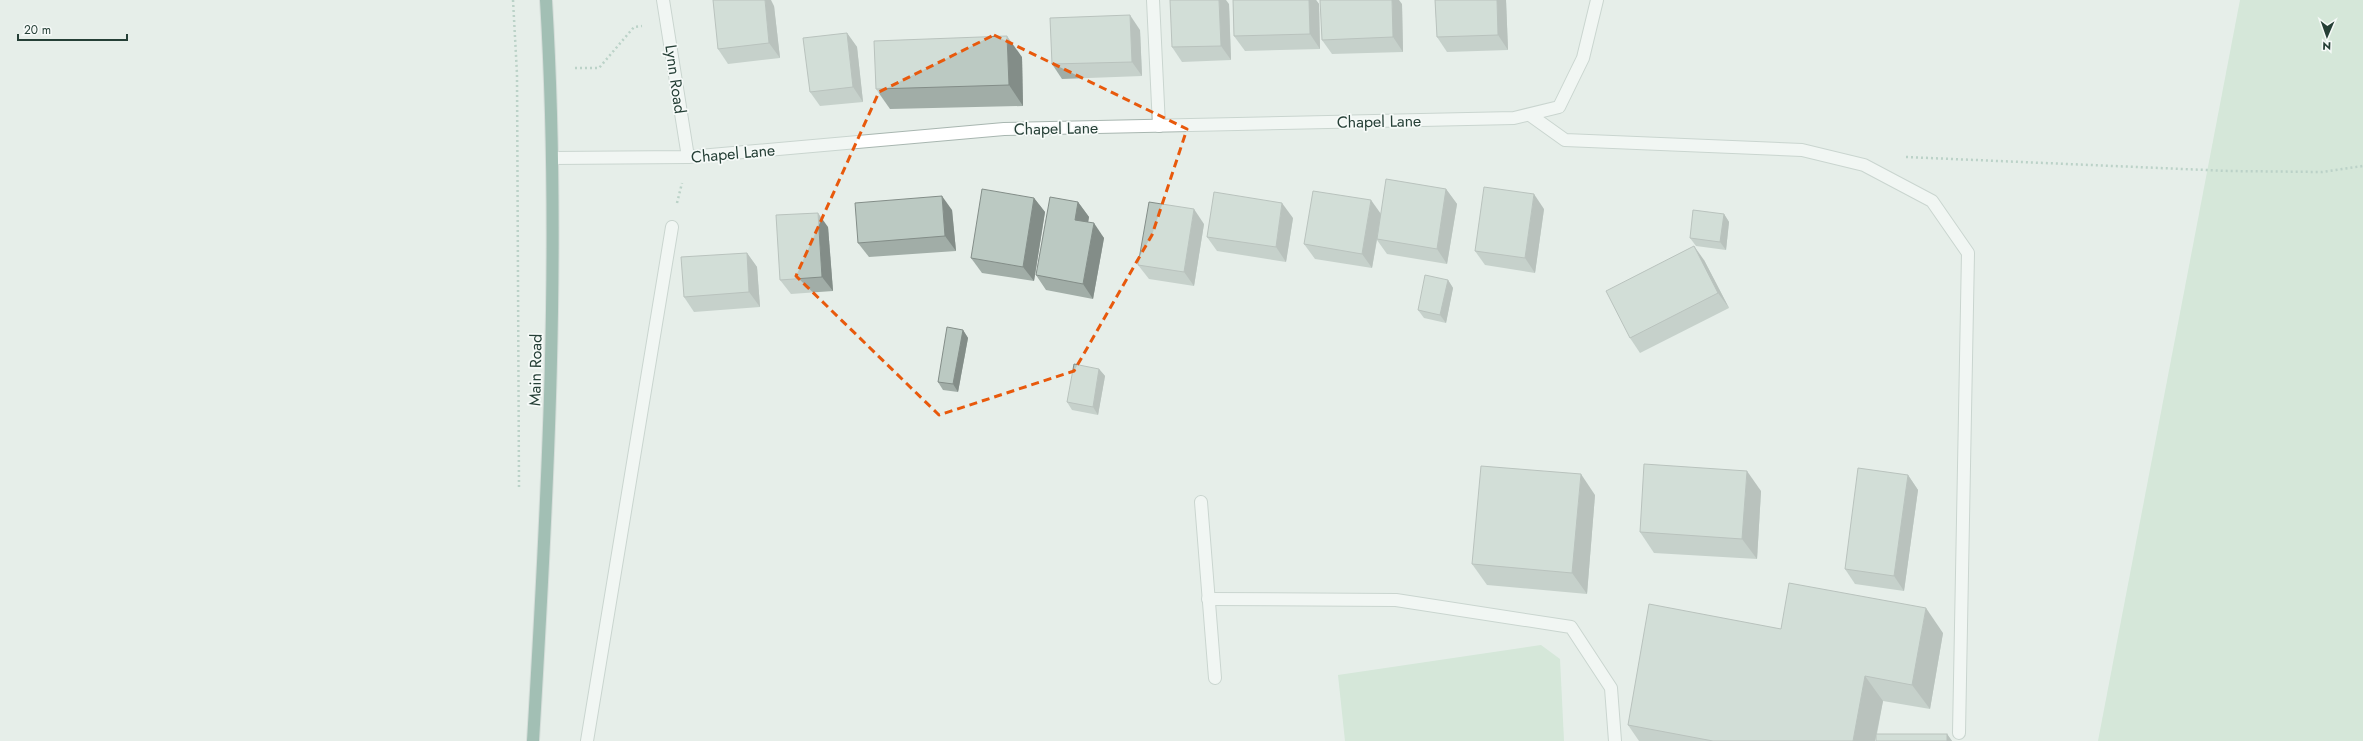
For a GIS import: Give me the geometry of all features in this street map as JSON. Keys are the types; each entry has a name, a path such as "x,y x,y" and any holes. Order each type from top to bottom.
{"highway":[{"name":"Main Road","path":"533,741 543,573 552,363 551,70 546,0"}],"street":[{"name":"Lynn Road","path":"664,0 688,157"},
{"path":"1153,0 1159,126"},
{"name":"Chapel Lane","path":"552,158 688,157 1004,129 1514,118 1559,107 1583,58 1597,0"},
{"path":"1530,115 1565,140 1802,150 1864,165 1932,201 1968,252 1959,733"},
{"path":"587,741 672,227"},
{"path":"1201,502 1215,678"},
{"path":"1208,599 1396,600 1571,627 1611,688 1615,741"}],"path":[{"path":"513,0 517,89 519,490"},
{"path":"587,68 599,68 634,27 668,22"},
{"path":"672,227 688,157"},
{"path":"1903,157 2244,171 2322,172 2363,166"}],"highlighted area":[{"path":"994,35 1187,129 1152,235 1074,371 939,415 796,276 879,92"}],"green space":[{"path":"2240,0 2363,0 2363,741 2098,741"},
{"path":"1541,645 1560,659 1564,741 1345,741 1338,675"}],"building":[{"path":"713,0 765,0 769,43 718,49"},
{"path":"1170,0 1219,0 1221,46 1172,47"},
{"path":"1233,0 1309,0 1310,34 1234,36"},
{"path":"1320,0 1392,0 1393,37 1322,40"},
{"path":"1435,0 1497,0 1498,35 1437,37"},
{"path":"1130,15 1132,62 1052,64 1050,18"},
{"path":"847,33 853,87 810,92 803,38"},
{"path":"1007,36 1009,85 876,89 874,41"},
{"path":"1386,179 1446,189 1437,249 1377,239"},
{"path":"1484,187 1534,194 1525,258 1475,251"},
{"path":"982,189 1034,198 1023,267 971,258"},
{"path":"1313,191 1371,200 1362,254 1304,244"},
{"path":"1214,192 1282,203 1276,247 1207,237"},
{"path":"942,196 945,236 858,243 855,203"},
{"path":"1050,197 1078,202 1075,220 1094,223 1083,284 1036,275"},
{"path":"1149,202 1194,209 1184,272 1138,265"},
{"path":"1693,210 1724,214 1720,242 1690,238"},
{"path":"818,213 822,277 780,280 776,215"},
{"path":"1694,246 1718,293 1630,338 1606,291"},
{"path":"747,253 749,292 684,297 681,257"},
{"path":"1425,275 1448,280 1440,315 1418,310"},
{"path":"947,327 963,330 953,384 938,382"},
{"path":"1074,364 1099,369 1093,407 1067,402"},
{"path":"1644,464 1747,471 1742,539 1640,532"},
{"path":"1481,466 1581,474 1572,573 1472,564"},
{"path":"1858,468 1908,475 1894,576 1845,569"},
{"path":"1789,583 1926,608 1912,685 1865,676 1853,741 1713,741 1628,725 1649,604 1781,629"},
{"path":"1876,734 1947,734 1947,741 1876,741"}]}
